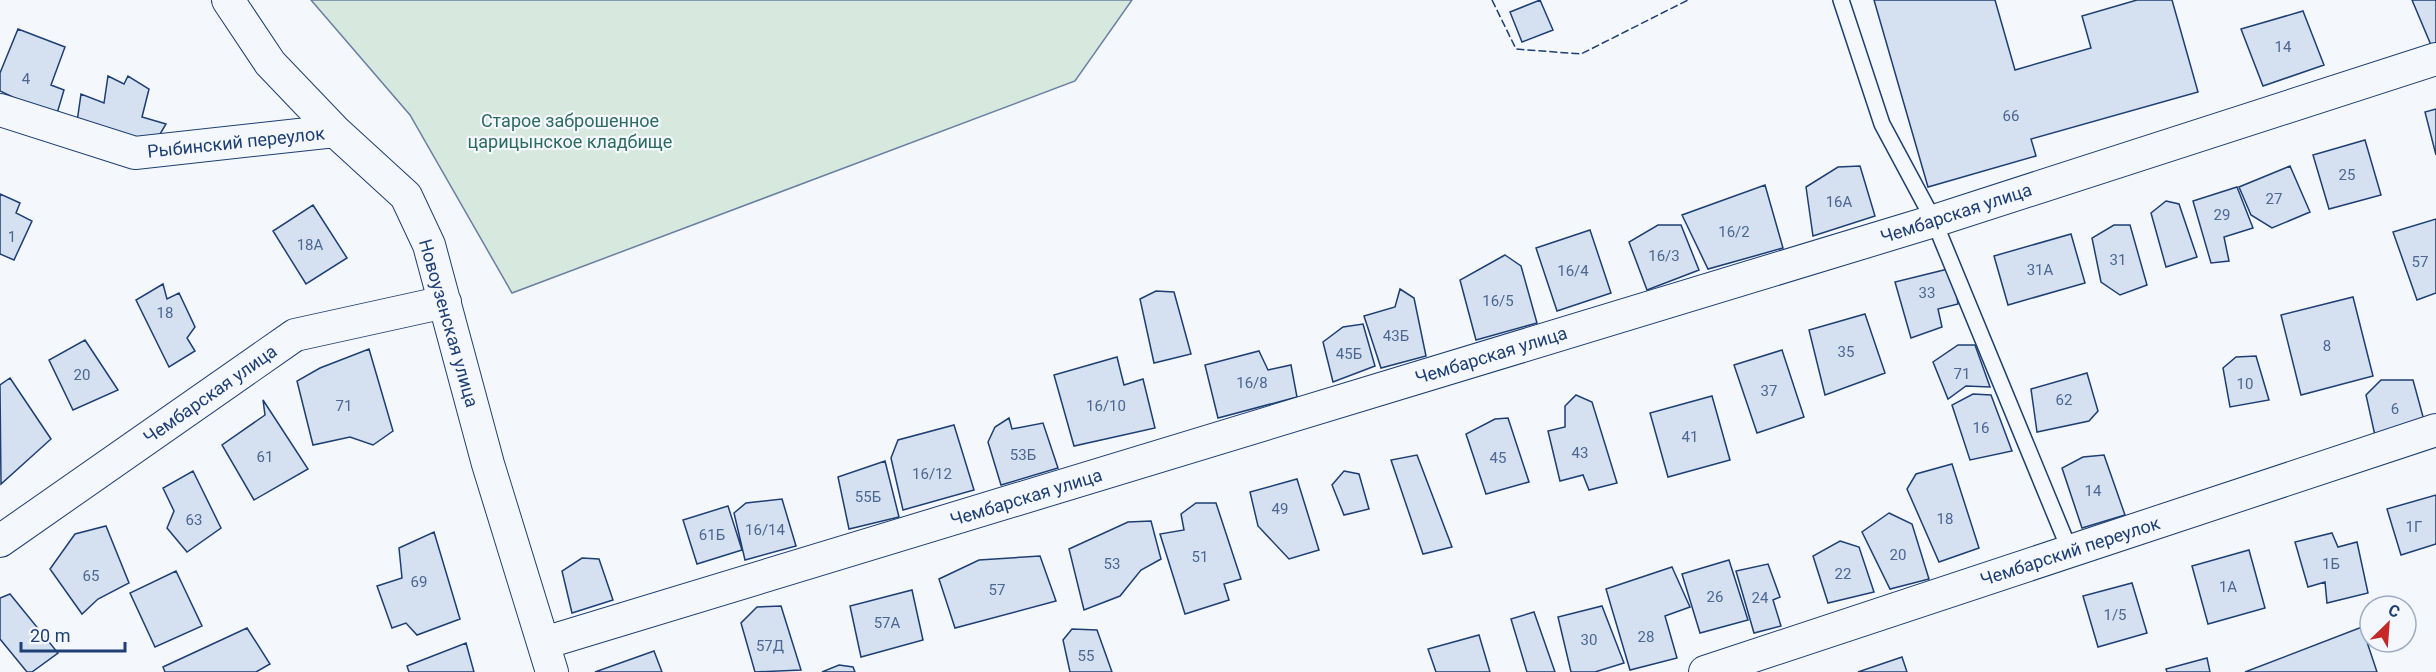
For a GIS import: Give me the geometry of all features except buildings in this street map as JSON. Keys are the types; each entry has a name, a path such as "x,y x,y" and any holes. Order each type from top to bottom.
{"street":[{"name":"Новоузенская улица","path":"228,0 270,63 335,131 406,196 429,245 488,464 548,657"},
{"name":"Чембарская улица","path":"548,657 1934,221 2436,59"},
{"name":"Рыбинский переулок","path":"0,110 135,153 335,131"},
{"name":"Чембарская улица","path":"0,541 294,336 445,302"},
{"name":"Чембарский переулок","path":"1705,672 2436,430"}],"lane":[{"path":"1841,0 1882,124 1934,221 2070,551"}],"green space":[{"name":"Старое заброшенное царицынское кладбище","path":"311,0 1132,0 1075,81 512,293 410,115"}],"fence":[{"path":"1492,0 1516,49 1581,54 1688,0"}]}
